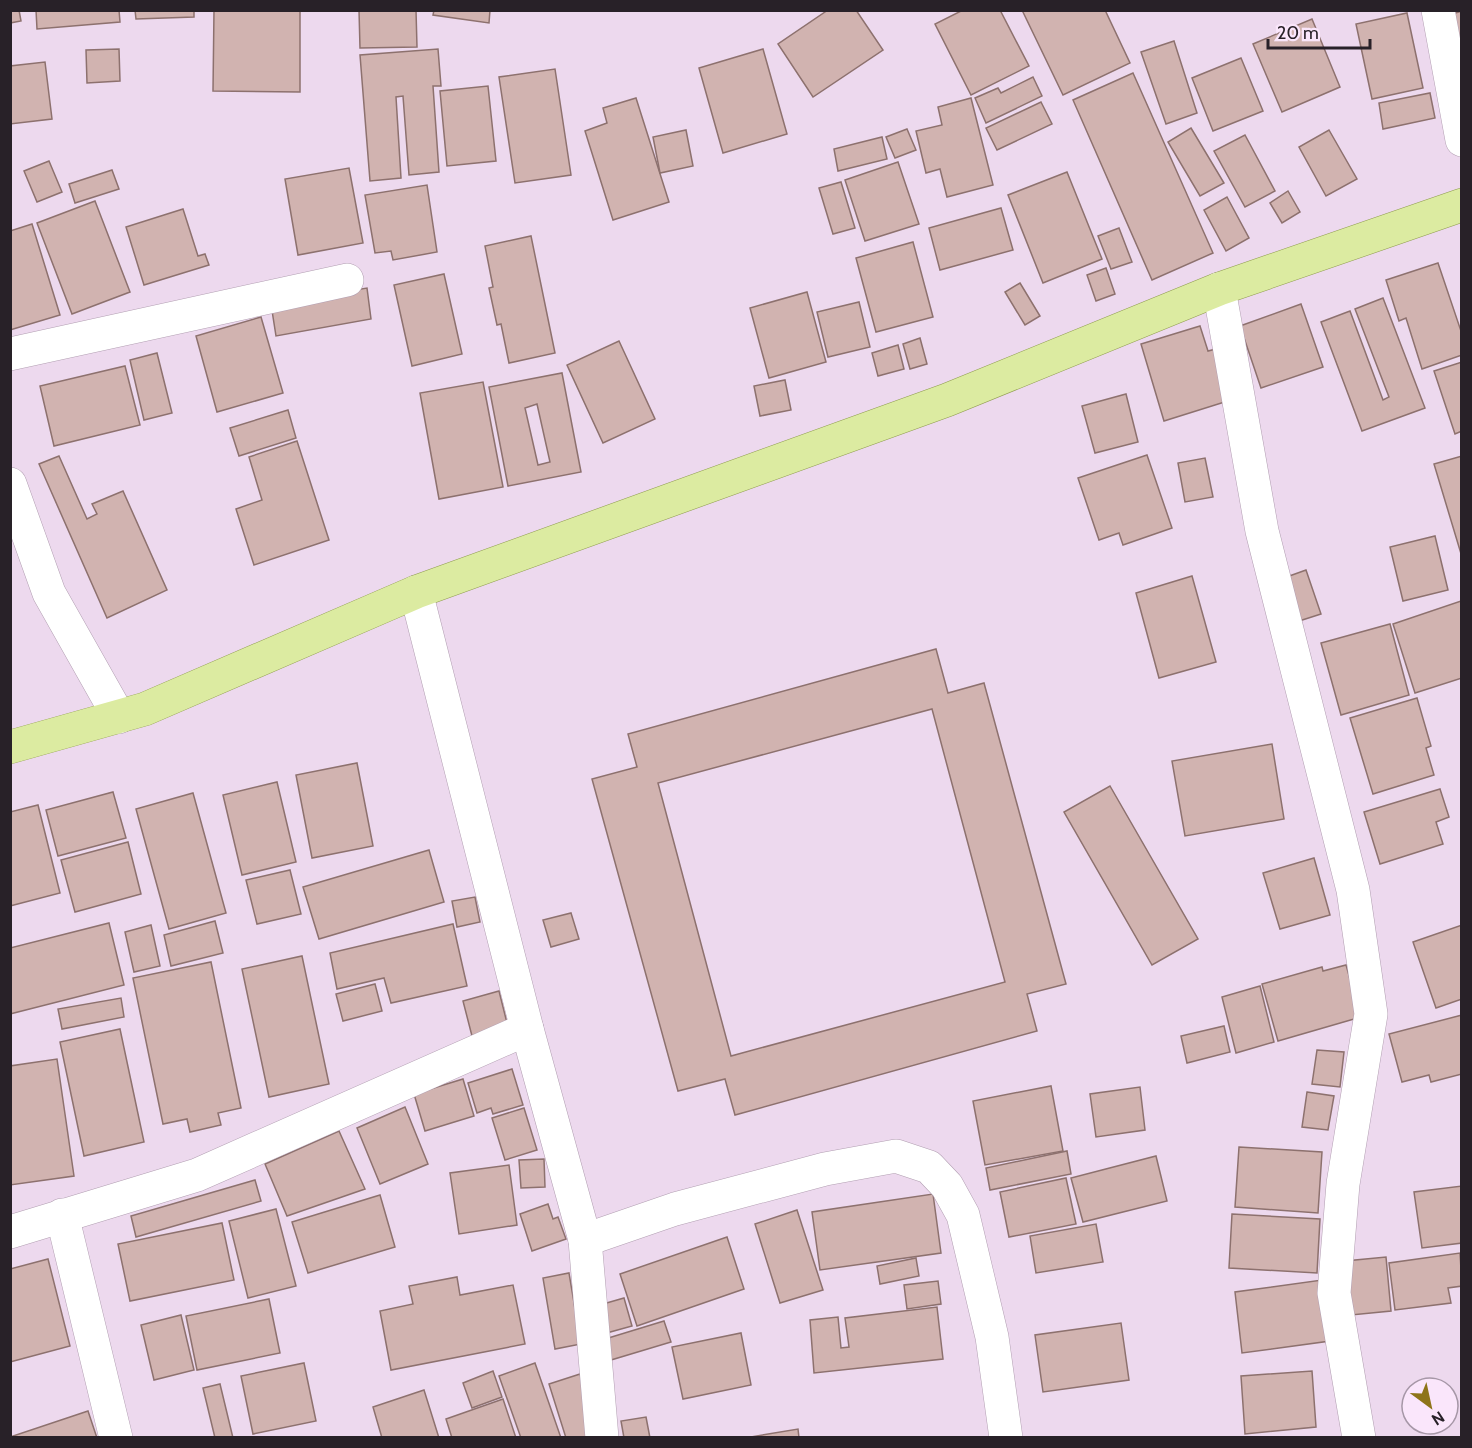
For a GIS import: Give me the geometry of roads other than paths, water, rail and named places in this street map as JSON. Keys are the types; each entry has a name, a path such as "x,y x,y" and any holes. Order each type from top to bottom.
{"main road":[{"path":"10,747 119,717 242,669 416,592 947,400 1219,289 1461,205"}],"street":[{"path":"1438,10 1461,140"},
{"path":"10,354 347,280"},
{"path":"1219,289 1262,531 1353,891 1371,1014 1343,1184 1334,1293 1359,1437"},
{"path":"10,484 20,541 119,717"},
{"path":"416,592 527,1029 585,1240 602,1437"},
{"path":"10,1232 197,1175 527,1029"},
{"path":"585,1240 675,1209 825,1169 896,1156 929,1167 947,1186 963,1215 992,1337 1006,1437"},
{"path":"62,1215 116,1437"}]}
